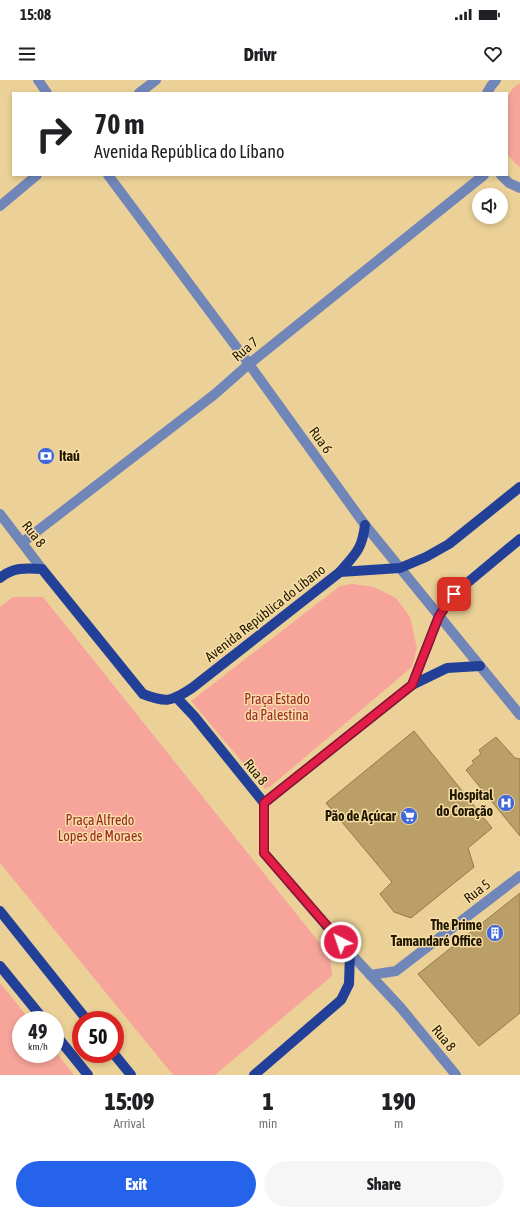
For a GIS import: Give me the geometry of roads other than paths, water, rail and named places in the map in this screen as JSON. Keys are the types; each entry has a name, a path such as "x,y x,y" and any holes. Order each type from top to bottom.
{"main road":[{"name":"Avenida República do Líbano","path":"177,698 199,684 340,572 400,568 426,557 449,544 520,487"},
{"path":"340,572 358,551 363,540 365,525"},
{"path":"412,685 439,616 454,594 520,539"},
{"path":"0,578 5,574 22,568 42,568"},
{"name":"Rua 8","path":"42,568 143,694 160,700 177,698 194,716 264,803 264,853 350,953"},
{"path":"264,803 412,685 447,668 480,666"},
{"path":"0,911 80,1011"},
{"path":"254,1075 341,1000 349,984 350,953"},
{"path":"0,966 37,1011"},
{"path":"64,1045 88,1075"},
{"path":"121,1063 131,1075"}],"street":[{"path":"38,80 46,92"},
{"path":"140,92 156,80"},
{"path":"488,92 496,80"},
{"path":"0,206 36,176"},
{"name":"Rua 6","path":"109,176 249,364 365,525 520,715"},
{"name":"Rua 7","path":"23,542 215,394 249,364 483,176"},
{"path":"502,176 509,183 520,188"},
{"name":"Rua 8","path":"0,514 42,568"},
{"name":"Rua 5","path":"370,975 396,971 520,876"},
{"name":"Rua 8","path":"350,953 405,1012 456,1075"}],"place":[{"name":"Itaú","path":"46,456"},
{"name":"Hospital do Coração","path":"506,803"},
{"name":"Pão de Açúcar","path":"409,816"},
{"name":"The Prime Tamandaré Office","path":"495,933"}],"park label":[{"name":"Praça Estado da Palestina","path":"277,708"},
{"name":"Praça Alfredo Lopes de Moraes","path":"100,828"}]}
